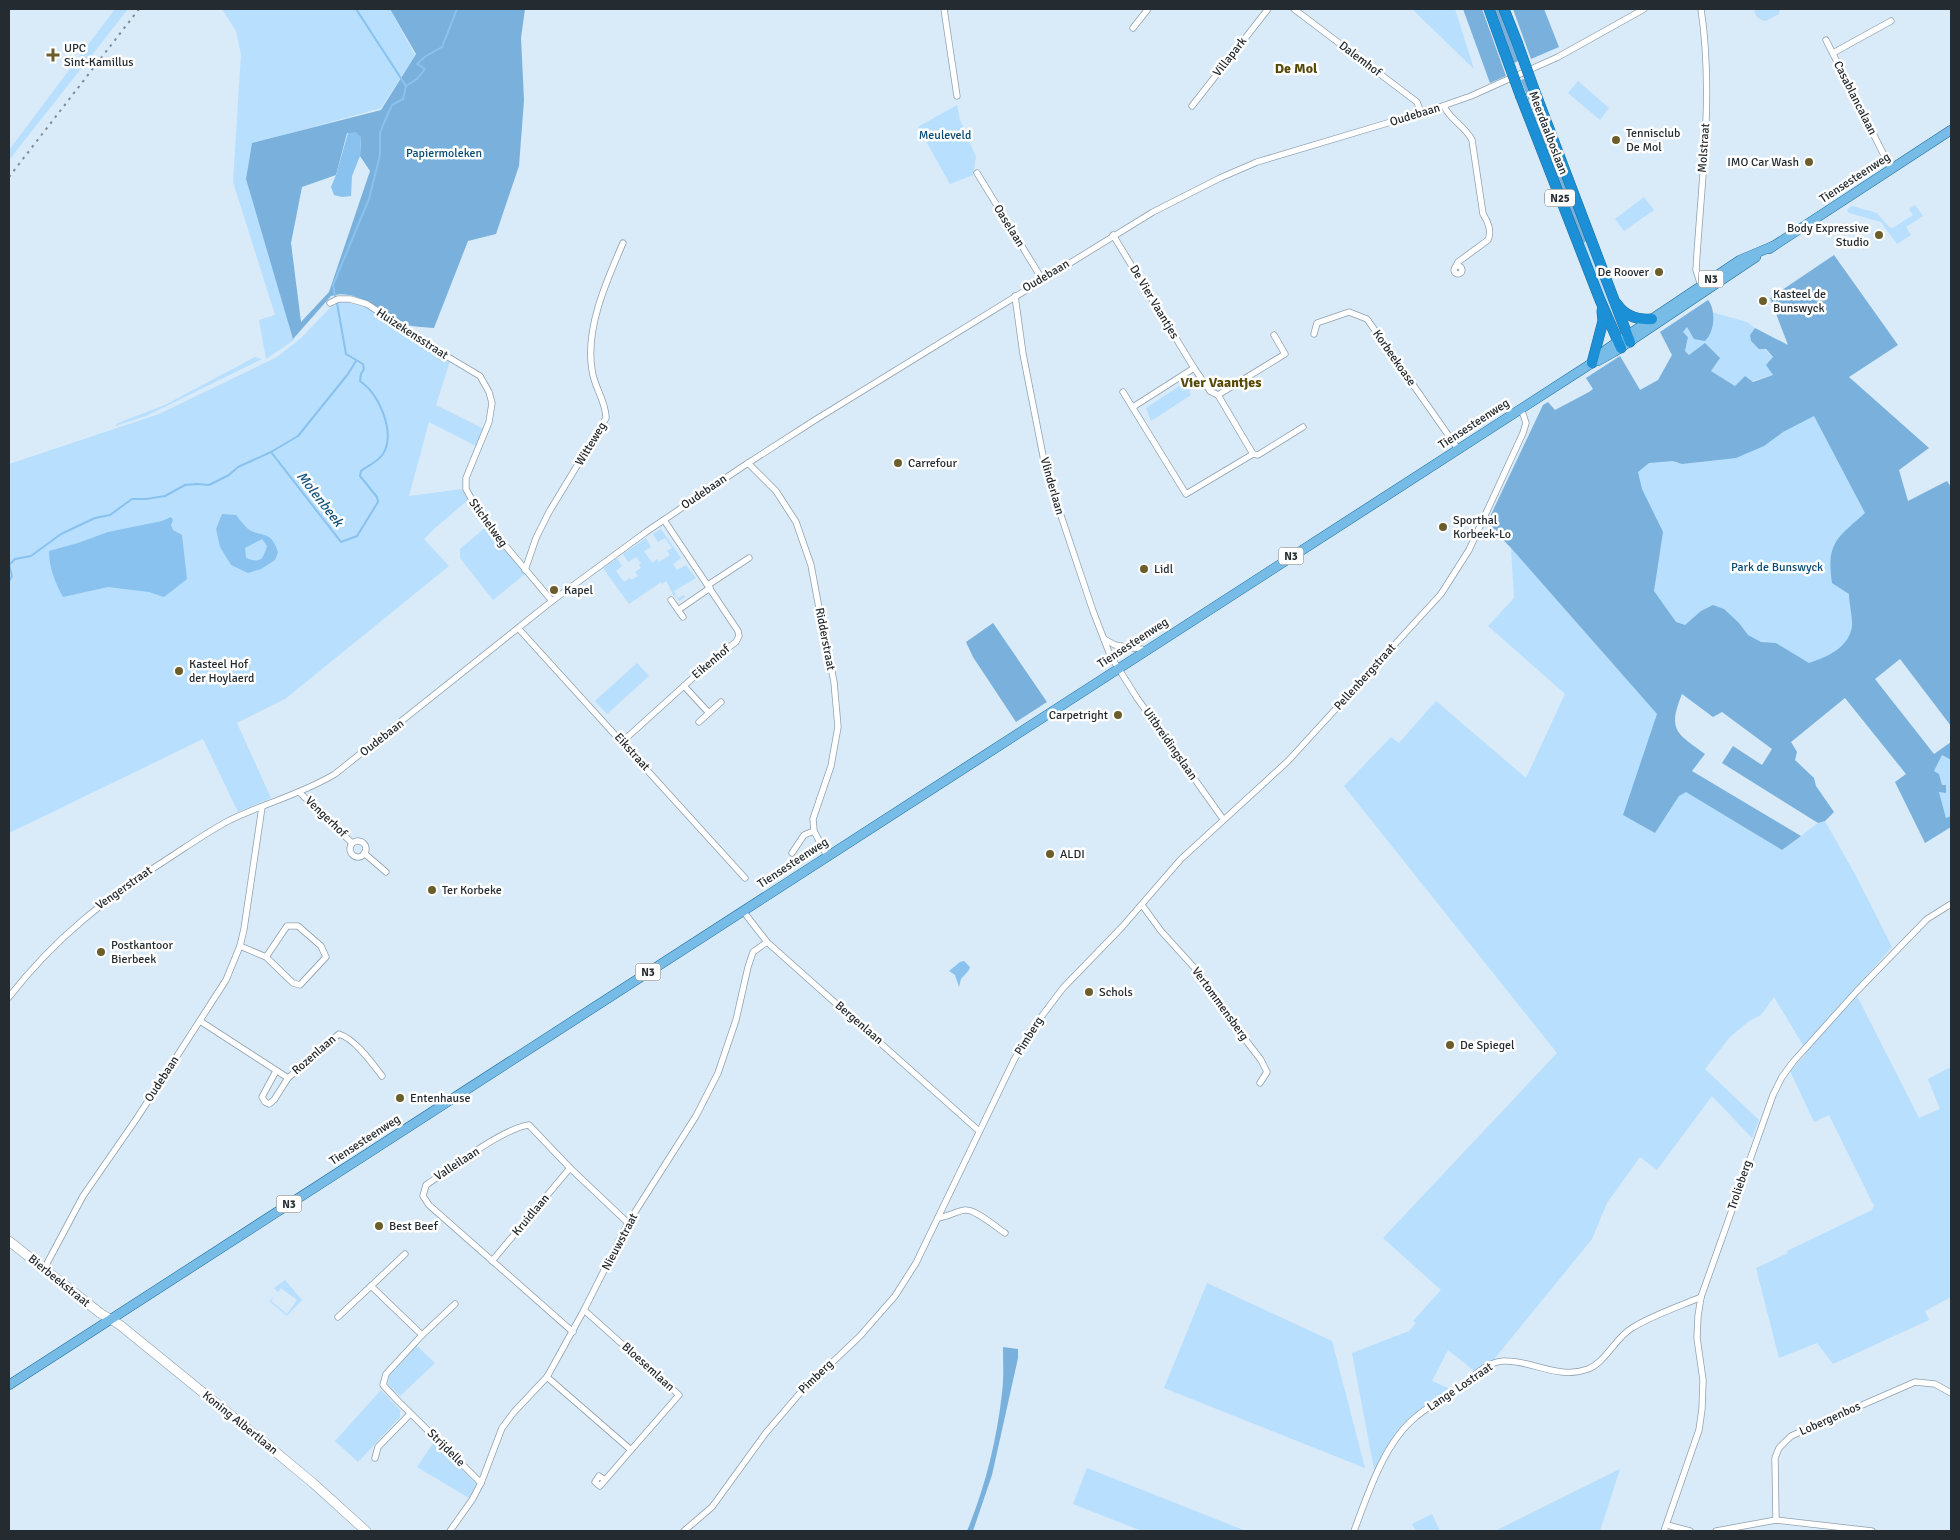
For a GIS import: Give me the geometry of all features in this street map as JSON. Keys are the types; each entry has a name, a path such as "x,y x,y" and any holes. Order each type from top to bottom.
{"highway":[{"name":"Meerdaalboslaan","path":"1488,9 1600,300 1624,342"},
{"name":"Meerdaalboslaan","path":"1504,9 1612,294 1624,342"},
{"path":"1612,294 1618,306 1627,314 1639,319 1652,319"},
{"path":"1592,363 1603,321 1600,300"}],"main road":[{"name":"Tiensesteenweg","path":"9,1385 1951,130"},
{"name":"Tiensesteenweg","path":"1624,342 1652,319 1740,260 1773,246"}],"street":[{"path":"944,9 957,96"},
{"path":"1133,28 1148,9"},
{"name":"Villapark","path":"1192,106 1268,9"},
{"name":"Dalemhof","path":"1294,9 1417,102 1421,113"},
{"name":"Oudebaan","path":"44,1269 84,1196 226,980 240,946 244,929 262,807 327,779 344,768 596,566 748,463 1152,212 1190,192 1257,162 1444,106 1542,66 1644,9"},
{"name":"Molstraat","path":"1701,9 1706,51 1707,88 1696,270 1701,286"},
{"name":"Casablancalaan","path":"1832,53 1891,21"},
{"name":"Casablancalaan","path":"1826,40 1891,169"},
{"path":"1444,106 1446,111 1466,130 1474,145 1483,214 1488,220 1490,236 1488,240 1458,262 1456,266"},
{"name":"Oaselaan","path":"977,173 1042,279"},
{"name":"De Vier Vaantjes","path":"1113,235 1194,368 1210,391 1218,395 1253,454"},
{"name":"Witteweg","path":"525,570 536,538 549,512 606,418 606,410 592,370 592,342 599,305 623,243"},
{"name":"Vlinderlaan","path":"1015,296 1023,354 1046,471 1093,611 1110,655 1118,668"},
{"name":"Huizekensstraat","path":"330,303 338,299 350,299 367,304 480,376 487,386"},
{"name":"Korbeekoase","path":"1314,334 1317,323 1349,312 1367,319 1458,449"},
{"path":"1218,395 1285,354 1274,335"},
{"path":"1133,407 1194,368"},
{"name":"Stichelweg","path":"487,386 492,403 489,422 466,478 466,489 482,518 525,570"},
{"path":"1123,392 1186,494 1253,454 1258,455 1302,427"},
{"name":"Pellenbergstraat","path":"1142,905 1181,859 1288,761 1441,594 1469,550 1523,433 1526,423 1521,408"},
{"name":"Ridderstraat","path":"748,463 776,491 796,522 810,565 834,682 838,727 831,766 813,819 814,831"},
{"name":"Eikenhof","path":"623,741 717,656 736,642 739,636 738,630 664,520"},
{"path":"678,610 749,558"},
{"path":"525,570 552,601"},
{"path":"671,600 683,617"},
{"name":"Eikstraat","path":"518,628 623,741 745,878"},
{"path":"1104,639 1115,645 1146,650"},
{"name":"Uitbreidingslaan","path":"1118,668 1223,819"},
{"name":"Eikenhof","path":"684,686 709,713"},
{"path":"699,722 721,702"},
{"name":"Vengerhof","path":"299,792 352,843"},
{"name":"Vengerstraat","path":"9,997 26,974 63,936 112,895 210,831 232,819 262,807"},
{"path":"792,853 804,835 814,831 827,856"},
{"name":"Vengerhof","path":"352,843 358,841 363,843 364,853"},
{"name":"Vengerhof","path":"352,843 350,848 353,855 358,856 364,853"},
{"name":"Vengerhof","path":"364,853 386,872"},
{"name":"Trolieberg","path":"1664,1531 1699,1430 1703,1380 1697,1338 1701,1296 1773,1095 1782,1077 1793,1062 1896,950 1927,919 1951,904"},
{"name":"Vertommensberg","path":"1142,905 1161,931 1200,974 1261,1060 1267,1072 1260,1083"},
{"name":"Pimberg","path":"684,1531 712,1507 765,1434 800,1393 860,1336 882,1312 906,1279 1022,1047 1044,1012 1063,988 1142,905"},
{"name":"Bergenlaan","path":"743,911 767,942 979,1131"},
{"path":"240,946 266,957 292,983 300,985 326,957 321,946 298,926 287,926 266,957"},
{"name":"Nieuwstraat","path":"450,1531 472,1500 481,1483 502,1428 547,1376 584,1310 628,1223 696,1116 718,1073 736,1020 753,952 767,942"},
{"name":"Rozenlaan","path":"200,1021 288,1078"},
{"name":"Rozenlaan","path":"276,1071 262,1097 269,1104 274,1100 288,1078 339,1034 346,1036 382,1076"},
{"name":"Valleilaan","path":"572,1332 429,1205 422,1196 426,1185 501,1136 520,1126 529,1125 570,1168 628,1223"},
{"name":"Kruidlaan","path":"492,1261 570,1168"},
{"path":"938,1218 949,1217 964,1210 972,1211 1005,1233"},
{"name":"Bierbeekstraat","path":"9,1240 100,1313 111,1319"},
{"path":"338,1317 405,1254"},
{"path":"372,1286 422,1335"},
{"name":"Lange Lostraat","path":"1354,1531 1373,1482 1402,1431 1416,1416 1476,1374 1492,1364 1506,1360 1573,1373 1590,1368 1602,1359 1631,1329 1701,1296"},
{"name":"Strijdelle","path":"455,1304 422,1335 386,1374 383,1385 481,1483"},
{"name":"Bloesemlaan","path":"584,1310 679,1395 600,1486 596,1482 599,1476 605,1480"},
{"name":"Koning Albertlaan","path":"111,1319 267,1445 366,1531"},
{"path":"547,1376 631,1450"},
{"name":"Lobergenbos","path":"1776,1520 1775,1458 1779,1448 1791,1436 1915,1382 1935,1384 1951,1393"},
{"path":"375,1458 378,1447 410,1414"},
{"path":"1716,1531 1776,1520 1872,1531"},
{"path":"1666,1525 1690,1531"}],"green space":[{"path":"115,9 128,9 9,160 9,150"},
{"path":"222,9 390,9 415,55 381,108 252,144 246,179 294,340 266,359 259,320 275,315 233,182 241,55 236,31"},
{"name":"Papiermoleken","path":"390,9 525,9 521,38 524,100 519,166 496,234 468,241 434,328 403,324 367,302 350,295 340,294 331,296 293,339 246,179 252,143 381,110 416,54","holes":["347,133 361,137 360,156 370,171 329,292 301,322 291,243 302,187 336,175"]},
{"path":"1412,9 1455,9 1474,69"},
{"path":"1463,9 1482,9 1506,76 1490,83"},
{"path":"1494,9 1501,9 1520,60 1514,63"},
{"path":"1513,9 1544,9 1559,47 1531,59"},
{"path":"1754,9 1780,9 1779,14 1765,21 1757,17"},
{"path":"1527,78 1587,241 1582,243 1521,80"},
{"path":"1578,81 1609,108 1600,120 1568,93"},
{"name":"Meuleveld","path":"957,105 960,120 976,157 973,175 950,184 918,127"},
{"path":"1644,197 1654,210 1624,231 1615,219"},
{"path":"1915,205 1923,216 1906,227 1911,235 1897,244 1881,222 1849,213 1847,210 1852,206 1877,213 1889,227 1893,228 1913,215 1909,209"},
{"path":"1587,241 1620,324 1615,327 1582,243"},
{"path":"1834,255 1898,345 1849,377 1929,448 1899,470 1908,501 1947,481 1951,487 1951,726 1900,659 1875,679 1934,754 1951,742 1951,760 1942,755 1934,771 1939,774 1942,785 1946,785 1946,793 1939,792 1946,818 1951,816 1951,827 1925,843 1895,782 1906,774 1845,698 1791,742 1797,752 1795,760 1814,778 1816,786 1834,812 1825,821 1818,823 1722,763 1733,746 1762,765 1772,749 1722,712 1713,717 1682,694 1675,716 1677,730 1681,736 1705,754 1692,771 1801,836 1782,850 1686,792 1679,796 1655,833 1623,815 1657,714 1487,523 1543,405 1548,402 1555,410 1589,392 1593,389 1586,378 1620,356 1640,390 1658,380 1672,355 1660,332 1708,300 1711,304 1713,315 1711,332 1705,341 1694,339 1687,327 1683,332 1688,337 1685,351 1689,355 1705,343 1720,358 1711,371 1735,386 1745,376 1753,382 1773,375 1766,365 1773,357 1766,349 1759,349 1751,341 1750,335 1755,328 1788,345 1770,298","holes":["1814,416 1865,513 1847,529 1832,550 1832,583 1849,594 1852,624 1850,634 1842,646 1823,658 1809,663 1776,643 1761,642 1748,635 1739,623 1724,609 1713,605 1701,611 1685,625 1676,622 1654,591 1663,532 1642,489 1638,472 1649,463 1673,461 1682,464 1736,458 1764,446 1783,432"]},
{"path":"341,301 365,306 450,361 436,405 484,429 476,446 429,422 409,496 462,489 468,500 424,539 449,566 285,699 237,723 271,798 238,812 203,739 9,833 9,464 159,414 277,357 301,338 330,308"},
{"path":"1711,312 1747,322 1755,328 1750,335 1773,358 1773,375 1735,386 1685,351 1688,337 1683,332 1687,327 1690,331 1713,319"},
{"name":"Park de Bunswyck","path":"1620,356 1640,390 1815,404 1877,485 1844,698 1786,746 1674,684 1551,431 1598,397 1586,378"},
{"path":"255,357 262,359 146,416 115,426 118,423 165,405"},
{"path":"1190,379 1196,387 1189,391 1191,395 1151,421 1146,408"},
{"path":"486,527 525,574 493,600 460,558 460,549"},
{"path":"661,529 681,558 673,564 677,570 686,565 696,578 674,591 678,598 684,595 685,597 679,601 666,581 662,584 661,582 629,604 603,568 617,558 622,566 616,571 624,582 638,576 635,572 641,568 639,565 641,563 636,557 628,562 623,554 646,538 651,547 644,551 652,563 657,559 659,562 670,555 667,551 672,548 665,538 658,542 653,534"},
{"path":"1511,548 1658,715 1655,833 1679,796 1686,791 1782,850 1818,823 1825,821 1856,876 1892,947 1854,990 1919,1118 1940,1109 1928,1079 1951,1067 1951,1297 1925,1311 1929,1320 1833,1364 1817,1343 1779,1358 1756,1268 1872,1210 1874,1206 1829,1115 1814,1122 1790,1071 1805,1055 1803,1045 1774,997 1761,1015 1749,1021 1729,1038 1705,1069 1759,1120 1752,1138 1712,1096 1657,1170 1640,1157 1607,1203 1592,1239 1491,1363 1478,1374 1448,1350 1432,1381 1455,1391 1402,1430 1375,1474 1352,1353 1409,1331 1416,1323 1413,1321 1441,1290 1383,1238 1557,1053 1344,786 1391,737 1399,743 1436,701 1526,778 1565,694 1488,626 1514,598"},
{"path":"993,623 1047,702 1016,722 973,657 966,642"},
{"path":"637,663 649,676 607,714 595,701"},
{"path":"1942,755 1951,760 1951,816 1946,818 1939,792 1945,785 1942,785 1939,774 1934,771"},
{"path":"285,1280 302,1300 287,1316 269,1301 274,1297 271,1301 287,1314 297,1300 281,1288 278,1292 274,1288"},
{"path":"1207,1283 1332,1341 1365,1468 1164,1388"},
{"path":"416,1345 435,1363 400,1396 388,1385 389,1375"},
{"path":"1003,1347 1018,1349 1018,1358 992,1475 973,1531 967,1531 985,1481 997,1428 1003,1387"},
{"path":"381,1390 400,1410 400,1417 358,1462 335,1441"},
{"path":"434,1442 475,1483 476,1485 469,1498 417,1467"},
{"path":"1087,1468 1246,1531 1142,1531 1073,1504"},
{"path":"1620,1469 1600,1531 1495,1531"},
{"path":"1432,1514 1440,1531 1416,1531 1412,1524"}],"shaded area":[{"path":"356,132 361,137 360,156 352,176 351,196 342,197 334,195 331,187 348,133"},
{"path":"222,514 236,515 247,528 272,540 278,552 275,560 261,569 248,573 231,565 220,547 216,529","holes":["262,539 267,546 261,559 246,558 245,548"]},
{"path":"171,517 173,520 171,525 173,530 182,535 187,579 164,597 149,592 108,587 63,597 53,575 49,551 108,532 162,521"},
{"path":"964,961 970,967 961,979 959,987 955,975 949,971"}],"waterway":[{"path":"356,9 406,86"},
{"name":"Molenbeek","path":"335,296 333,285 369,199 380,155 380,133 383,125 392,105 403,99 406,86 417,79 425,69 417,64 426,56 442,47 457,9"},
{"name":"Molenbeek","path":"9,581 12,576 9,565 15,559 31,556 61,534 95,518 110,515 132,499 165,496 185,485 209,485 229,475 238,467 271,452 341,542 357,536 378,502 377,497 360,476 361,471 381,457 387,445 388,435 384,414 379,404 367,387 360,381 364,369 363,364 346,354 337,303"},
{"name":"Molenbeek","path":"271,452 298,436 348,374 356,361"}],"railway":[{"path":"9,177 139,9"}],"place":[{"name":"UPC Sint-Kamillus","path":"53,55"},
{"name":"Tennisclub De Mol","path":"1616,140"},
{"name":"IMO Car Wash","path":"1809,162"},
{"name":"Body Expressive Studio","path":"1879,235"},
{"name":"De Roover","path":"1659,272"},
{"name":"Kasteel de Bunswyck","path":"1763,301"},
{"name":"Carrefour","path":"898,463"},
{"name":"Sporthal Korbeek-Lo","path":"1443,527"},
{"name":"Lidl","path":"1144,569"},
{"name":"Kapel","path":"554,590"},
{"name":"Kasteel Hof der Hoylaerd","path":"179,671"},
{"name":"Carpetright","path":"1118,715"},
{"name":"ALDI","path":"1050,854"},
{"name":"Ter Korbeke","path":"432,890"},
{"name":"Postkantoor Bierbeek","path":"101,952"},
{"name":"Schols","path":"1089,992"},
{"name":"De Spiegel","path":"1450,1045"},
{"name":"Entenhause","path":"400,1098"},
{"name":"Best Beef","path":"379,1226"}],"district":[{"name":"De Mol","path":"1296,68"},
{"name":"Vier Vaantjes","path":"1221,382"}]}
